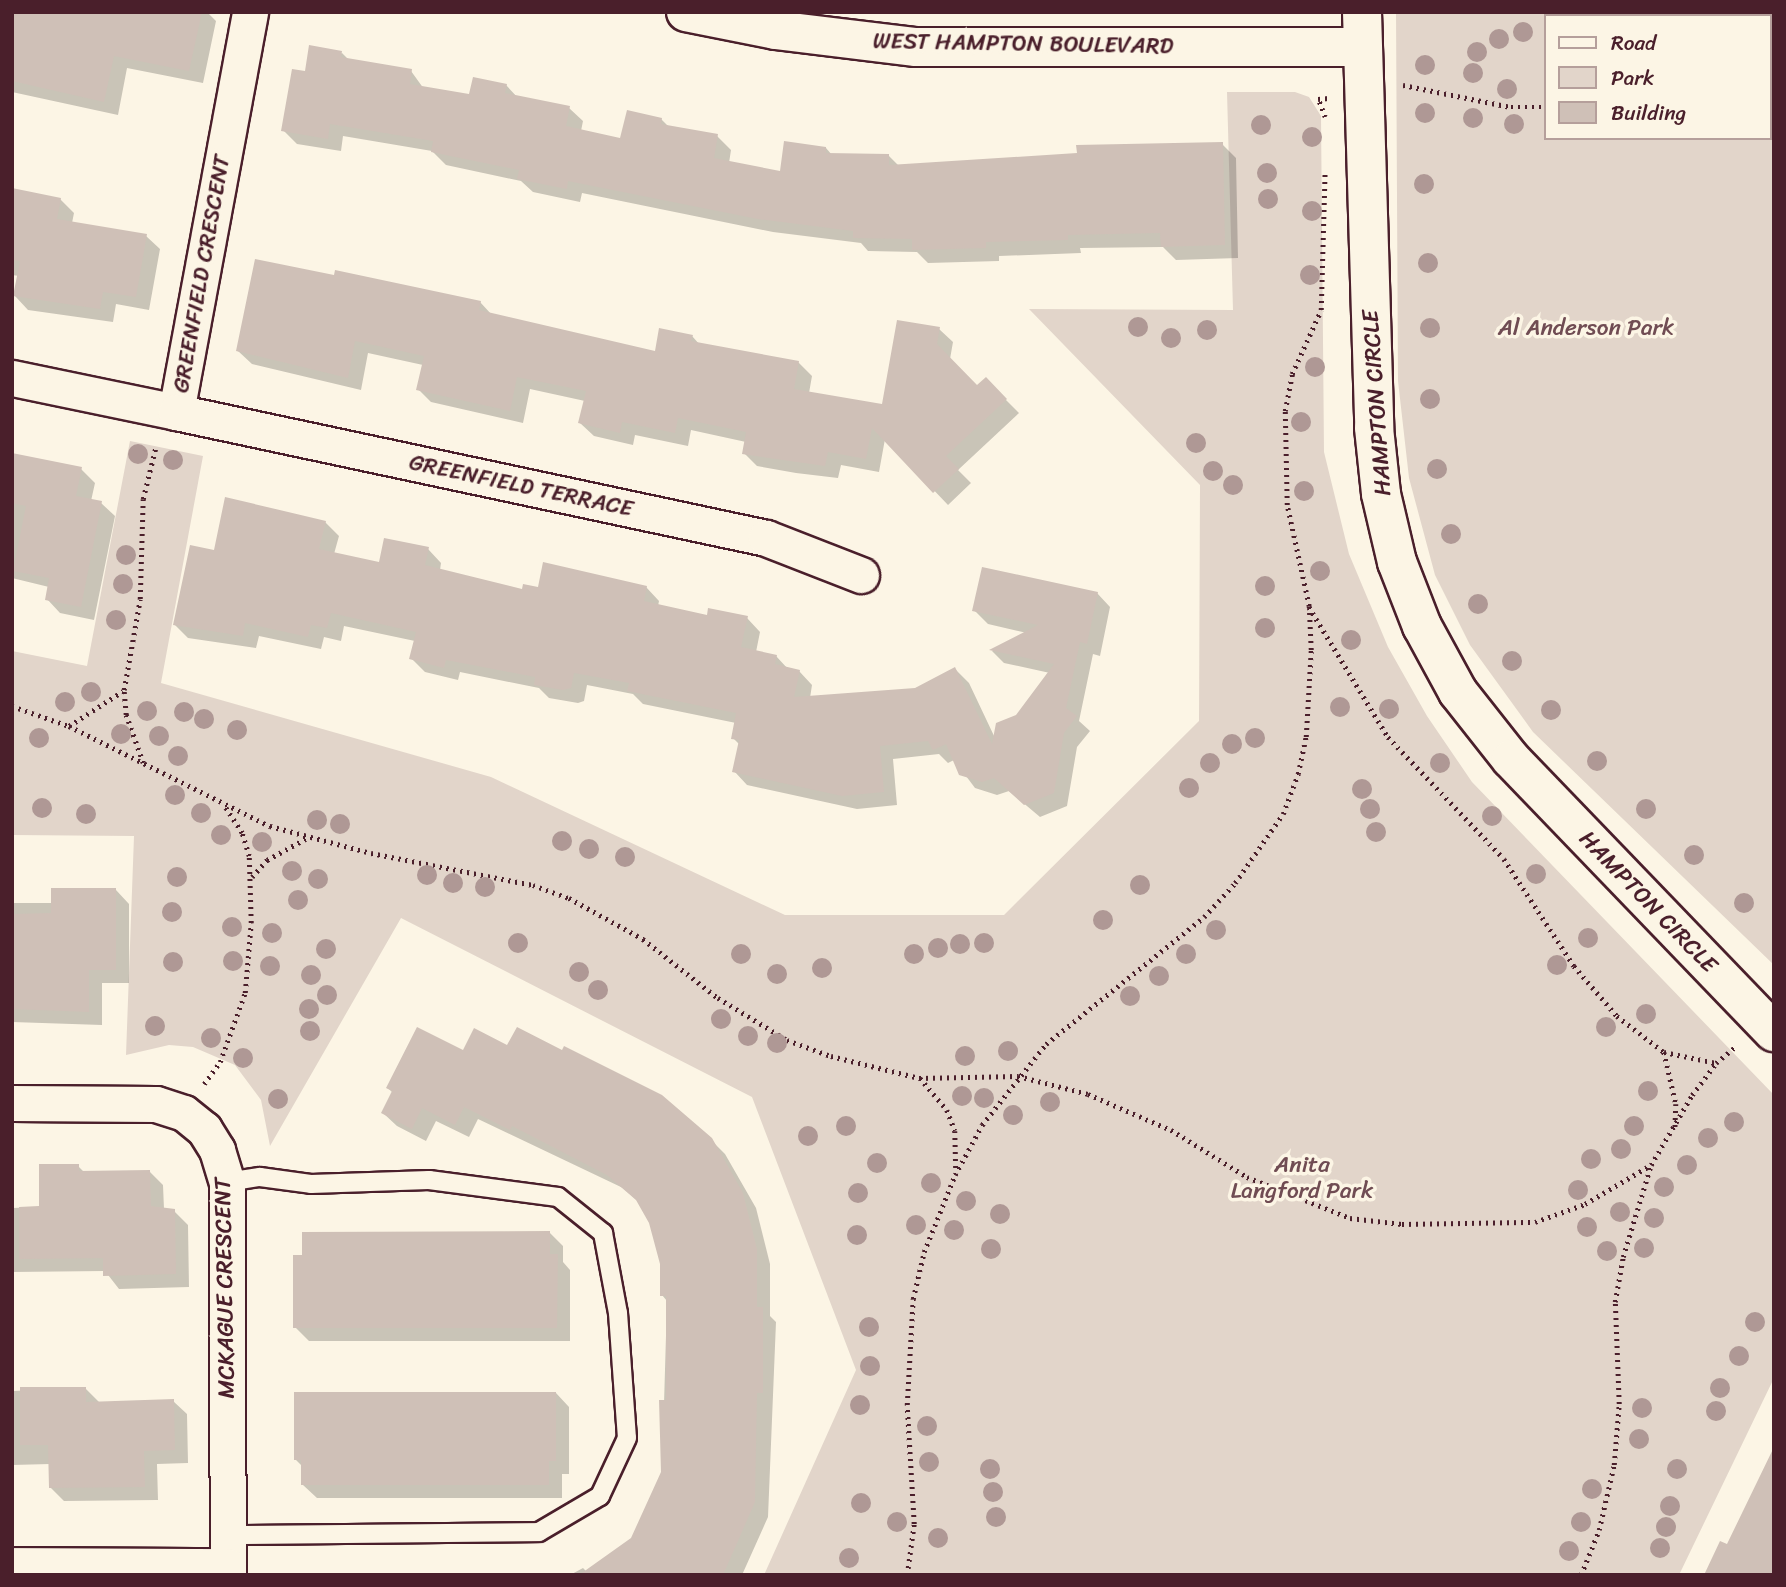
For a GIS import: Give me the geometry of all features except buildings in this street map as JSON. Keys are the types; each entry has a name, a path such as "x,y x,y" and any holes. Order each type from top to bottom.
{"street":[{"name":"GREENFIELD CRESCENT","path":"12,378 176,412 250,12"},
{"name":"WEST HAMPTON BOULEVARD","path":"686,12 775,30 916,47 1362,29"},
{"name":"HAMPTON CIRCLE","path":"1362,29 1374,428 1381,494 1397,562 1422,626 1458,692 1511,759 1757,1037"},
{"name":"GREENFIELD TERRACE","path":"176,412 766,538 861,575"},
{"name":"MCKAGUE CRESCENT","path":"12,1103 156,1104 184,1113 204,1129 217,1150 227,1182 228,1559"},
{"path":"12,1565 228,1559"}],"lane":[{"path":"227,1182 260,1177 311,1184 429,1180 558,1197 603,1233 618,1313 626,1438 600,1496 538,1532 228,1559"}],"path":[{"path":"907,1575 914,1524 907,1405 913,1299 924,1252 955,1175 982,1125 1018,1076 1079,1014 1204,917 1259,853 1283,814 1303,749 1311,650 1309,606 1287,506 1284,435 1292,374 1321,310"},
{"path":"143,764 125,715 124,691 139,599 143,499 158,441 146,438"},
{"path":"1309,606 1388,737 1504,859 1574,966 1609,1006 1664,1052 1716,1063"},
{"path":"69,726 124,691"},
{"path":"12,706 69,726 225,806 308,838 485,874 569,898 634,933 728,1005 787,1040 831,1056 919,1078 1018,1076 1133,1110 1247,1177 1350,1218 1402,1224 1535,1222 1585,1204 1651,1165"},
{"path":"220,1062 245,993 251,877 242,833 225,806"},
{"path":"251,877 267,860 308,838"},
{"path":"1581,1575 1599,1530 1614,1465 1619,1404 1615,1302 1623,1257 1651,1165 1716,1063 1757,1037"},
{"path":"1664,1052 1676,1104 1675,1131"},
{"path":"919,1078 947,1110 955,1131 955,1175"}],"green space":[{"name":"Al Anderson Park","path":"1396,12 1774,12 1774,965 1533,732 1470,645 1435,575 1409,478 1398,381"},
{"name":"Anita Langford Park","path":"1227,92 1295,92 1309,97 1321,116 1324,452 1349,554 1388,647 1427,716 1472,782 1774,1095 1774,1378 1679,1575 764,1575 856,1370 752,1097 401,918 270,1146 261,1100 235,1065 193,1047 169,1045 126,1055 134,836 12,835 12,651 87,666 130,441 203,456 161,683 491,777 785,915 1004,915 1199,721 1200,485 1029,309 1233,310"}]}
